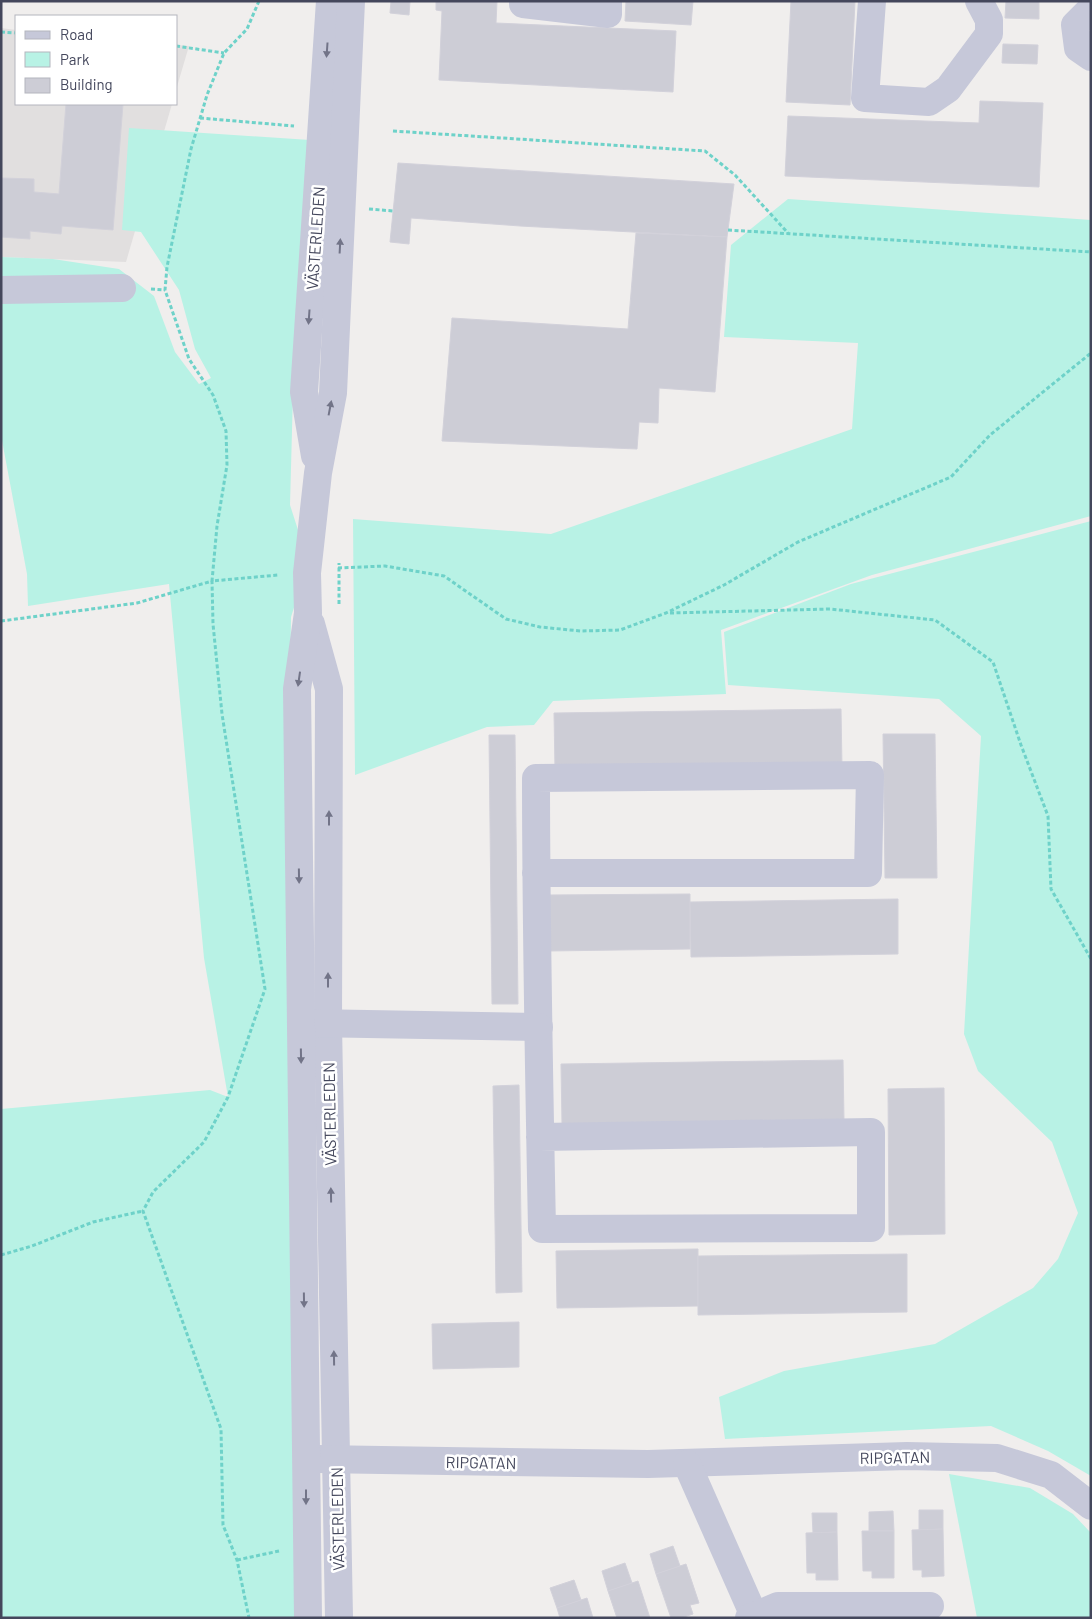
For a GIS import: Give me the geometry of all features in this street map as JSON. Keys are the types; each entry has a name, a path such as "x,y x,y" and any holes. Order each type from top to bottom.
{"street":[{"name":"VÄSTERLEDEN","path":"318,473 304,392 330,1"},
{"name":"VÄSTERLEDEN","path":"308,1618 297,689 308,613 306,573 318,473 333,393 351,1"},
{"path":"523,1 523,4 608,14 608,1"},
{"path":"872,1 865,98 929,102 948,90 989,34 989,20 979,1"},
{"path":"1091,12 1088,12 1075,25 1078,48 1091,57"},
{"path":"1,290 122,288"},
{"name":"VÄSTERLEDEN","path":"308,613 329,689 328,1024 338,1618"},
{"path":"536,874 868,873 870,775 536,778 536,874 538,1027 540,1137 542,1229 871,1228 871,1132 540,1137"},
{"path":"300,1023 538,1027"},
{"name":"RIPGATAN","path":"306,1459 687,1464 907,1456 997,1458 1051,1475 1091,1506"},
{"path":"687,1464 753,1617 778,1606 930,1606"}],"path":[{"path":"250,1618 237,1560 223,1525 221,1429 143,1211 153,1192 204,1142 228,1097 265,989 222,714 214,624 212,581 217,526 227,465 226,431 213,395 189,359 165,290 167,267 192,149 207,95 224,53 247,29 259,1"},
{"path":"1,32 15,33"},
{"path":"178,46 224,53"},
{"path":"200,118 297,126"},
{"path":"393,131 705,151 734,175 788,233"},
{"path":"362,208 393,210"},
{"path":"728,230 1091,252"},
{"path":"1,621 137,603 212,581 306,573 340,568 385,566 444,576 506,619 540,627 581,631 620,630 666,613 724,585 798,542 951,477 990,435 1091,353"},
{"path":"666,613 830,609 935,620 993,662 1021,745 1048,816 1051,889 1091,959"},
{"path":"1,1255 32,1246 93,1222 143,1211"}],"shaded area":[{"path":"1,28 15,30 15,105 172,105 126,262 1,257"},
{"path":"178,45 189,46 178,83"}],"green space":[{"path":"129,128 310,140 293,393 290,505 299,533 297,598 291,617 290,687 297,1618 1,1618 1,1109 210,1090 228,1097 204,958 169,584 28,606 27,574 1,435 1,257 53,259 119,269 154,296 175,352 199,384 211,378 195,349 179,290 141,232 122,230"},
{"path":"788,199 1091,220 1091,516 872,575 721,630 726,694 553,701 534,725 487,727 355,775 353,519 551,534 852,429 858,343 724,337 731,245"},
{"path":"1091,521 1091,1476 1048,1451 991,1426 725,1439 719,1397 784,1371 935,1344 1033,1288 1058,1259 1078,1213 1052,1142 978,1071 964,1034 981,736 939,699 728,685 724,632 851,584"},
{"path":"949,1474 1030,1488 1073,1514 1091,1533 1091,1618 977,1618"}],"building":[{"path":"391,1 410,1 409,15 390,13"},
{"path":"436,1 497,1 496,23 676,31 673,92 439,80 442,11 436,10"},
{"path":"626,1 693,1 691,25 625,21"},
{"path":"791,1 855,1 850,105 786,102"},
{"path":"1006,1 1039,1 1039,19 1005,18"},
{"path":"1003,44 1038,45 1037,64 1002,63"},
{"path":"980,101 1043,103 1039,187 785,176 788,116 979,123"},
{"path":"66,105 123,105 113,230 62,226 61,234 30,231 30,239 1,237 1,178 34,179 34,192 59,194"},
{"path":"398,163 734,184 727,237 411,218 409,244 390,242"},
{"path":"636,233 727,237 715,392 659,388 658,423 639,422 637,449 442,441 452,318 628,329"},
{"path":"841,709 842,766 555,770 554,713"},
{"path":"883,734 935,734 937,878 885,878"},
{"path":"489,735 515,735 518,1004 492,1004"},
{"path":"690,894 690,949 548,951 548,895"},
{"path":"898,899 898,954 691,957 690,902"},
{"path":"843,1060 844,1121 562,1124 561,1064"},
{"path":"519,1085 522,1292 496,1293 493,1086"},
{"path":"944,1088 945,1234 889,1235 888,1089"},
{"path":"698,1249 698,1306 557,1308 556,1251"},
{"path":"907,1254 907,1312 698,1315 698,1256"},
{"path":"519,1322 519,1367 433,1369 432,1324"},
{"path":"919,1510 943,1510 943,1529 919,1530"},
{"path":"893,1511 894,1531 869,1531 869,1512"},
{"path":"812,1513 837,1513 837,1532 813,1533"},
{"path":"943,1529 944,1576 922,1577 922,1570 913,1570 912,1530"},
{"path":"862,1531 894,1531 894,1578 872,1578 872,1571 863,1571"},
{"path":"837,1532 838,1580 816,1580 816,1573 807,1573 806,1533"},
{"path":"673,1546 680,1566 656,1574 650,1554"},
{"path":"625,1563 632,1583 608,1591 602,1571"},
{"path":"686,1564 699,1603 690,1605 693,1614 681,1618 671,1618 656,1574"},
{"path":"574,1580 581,1600 557,1608 550,1588"},
{"path":"638,1581 650,1618 617,1618 608,1591"},
{"path":"587,1598 593,1618 560,1618 557,1608"}]}
